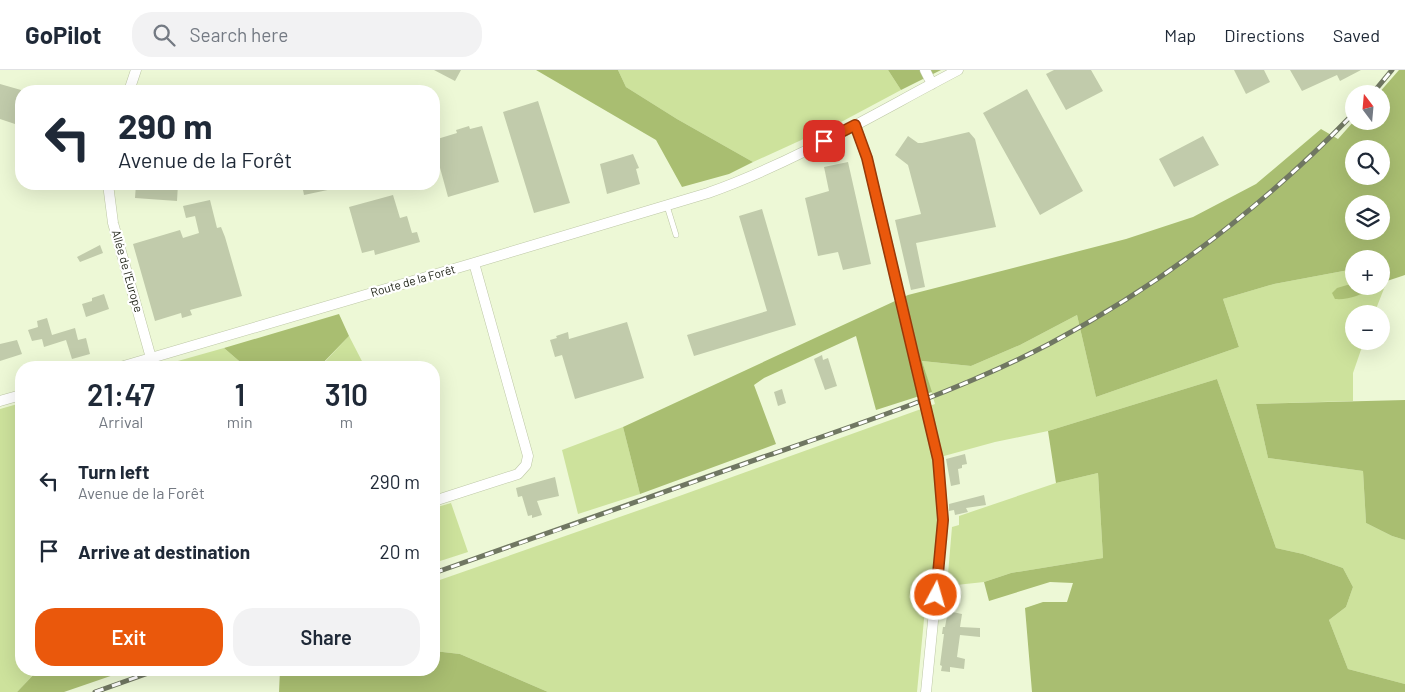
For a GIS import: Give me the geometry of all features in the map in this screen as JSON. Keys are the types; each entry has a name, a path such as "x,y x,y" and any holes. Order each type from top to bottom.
{"street":[{"path":"131,85 136,70"},
{"path":"925,70 932,84"},
{"name":"Route de la Forêt","path":"141,361 708,193 744,180 855,125 958,70"},
{"path":"855,125 867,158 938,459 943,520 926,692"},
{"name":"Allée de l'Europe","path":"109,190 113,223 151,358"},
{"path":"440,499 518,474 526,465 528,456 474,263"},
{"path":"0,401 15,397"}],"lane":[{"path":"666,205 676,235"}],"shaded area":[{"path":"536,70 618,70 626,87 677,119 753,162 729,174 682,187 656,140"},
{"path":"618,70 888,70 901,90 843,121 753,162 677,119 626,87"},
{"path":"888,70 941,70 901,90"},
{"path":"1399,70 1405,70 1405,275 1390,280 1390,250 1345,250 1345,271 1274,284 1223,299 1239,347 1096,397 1077,315 1020,345 971,366 922,361 932,392 876,410 856,336 764,378 754,385 776,444 640,494 623,427 908,295 1126,239 1193,217 1256,184 1321,129 1338,139 1346,130 1390,130 1390,85 1386,85"},
{"path":"1345,271 1345,295 1381,295 1378,305 1345,305 1345,350 1361,350 1353,373 1353,401 1256,404 1268,458 1363,471 1366,523 1392,536 1405,540 1405,684 1348,669 1329,620 1346,607 1353,587 1343,568 1303,554 1276,548 1217,379 1048,431 995,442 933,459 938,500 937,546 928,609 925,609 917,692 548,692 460,654 440,652 440,580 935,404 922,361 971,366 1020,345 1077,315 1096,397 1239,347 1223,299 1274,284"},
{"path":"1345,286 1345,295 1360,295 1345,299 1335,299 1332,293 1337,288"},
{"path":"339,314 349,336 325,361 239,361 224,348"},
{"path":"349,336 362,361 326,361"},
{"path":"224,348 239,361 178,361"},
{"path":"1217,379 1276,548 1303,554 1343,568 1353,587 1346,607 1329,620 1348,669 1405,684 1405,692 1032,692 1025,608 1043,602 1067,602 1073,583 1050,582 989,601 984,582 1011,573 1103,558 1098,473 1056,483 1048,431"},
{"path":"1405,400 1405,540 1392,536 1366,523 1363,471 1268,458 1256,404"},
{"path":"15,405 15,676 32,676 17,692 0,692 0,409"},
{"path":"623,427 640,494 578,514 562,450"},
{"path":"1098,473 1103,558 1011,573 984,582 947,586 952,527 959,525 959,516 1056,483"},
{"path":"451,503 468,552 440,561 440,506"},
{"path":"440,652 460,654 548,692 279,692 280,676 440,676"},
{"path":"32,676 111,676 64,692 17,692"}],"building":[{"path":"434,70 461,70 455,81"},
{"path":"1054,70 1091,70 1103,91 1066,110 1046,74"},
{"path":"1234,70 1264,70 1270,82 1246,94"},
{"path":"1290,70 1361,70 1340,81 1337,75 1302,91"},
{"path":"0,84 15,88 15,124 0,119"},
{"path":"1027,89 1083,191 1040,215 983,113"},
{"path":"538,101 570,203 534,213 503,112"},
{"path":"469,126 470,129 482,126 499,182 448,197 440,168 440,138 457,133 456,130"},
{"path":"969,132 975,139 996,227 916,243 925,287 911,290 895,220 921,214 908,165 895,155 908,136 918,143 922,143"},
{"path":"1203,136 1219,165 1174,187 1159,159"},
{"path":"633,154 639,168 636,169 640,184 607,194 600,164"},
{"path":"848,162 871,264 843,270 838,252 818,256 805,198 829,191 824,167"},
{"path":"136,190 178,190 177,201 135,198"},
{"path":"303,190 328,190 304,195"},
{"path":"393,195 400,218 407,216 412,233 417,232 420,242 375,255 374,250 362,253 349,207"},
{"path":"210,200 217,228 221,227 225,237 242,296 190,310 192,315 182,318 181,313 155,321 133,244 180,230 183,238 199,233 195,216 186,218 183,206"},
{"path":"762,209 796,325 694,356 687,335 767,311 739,216"},
{"path":"100,245 103,253 80,262 77,257"},
{"path":"104,294 109,309 86,317 82,304"},
{"path":"47,318 52,335 75,328 78,340 86,338 90,354 72,359 66,340 44,347 42,339 32,341 28,330 38,327 37,321"},
{"path":"627,322 644,378 575,399 562,355 555,357 550,340 568,332 569,339"},
{"path":"17,340 22,354 0,361 0,344"},
{"path":"822,355 823,360 828,358 837,386 825,390 814,359"},
{"path":"782,389 786,403 778,406 774,392"},
{"path":"965,454 967,464 962,465 962,468 958,469 960,484 951,486 946,459"},
{"path":"555,477 559,496 537,501 542,515 532,518 532,515 528,516 522,496 518,497 516,488"},
{"path":"984,495 986,505 966,508 968,512 955,515 954,510 949,511 949,504"},
{"path":"948,611 962,614 960,627 980,628 980,637 960,635 957,657 965,659 964,669 950,667 950,672 941,671 942,666 940,665 944,634 942,634 943,627 945,627"}],"railway":[{"path":"1380,85 1392,70"},
{"path":"440,571 841,430 948,390 1017,360 1093,320 1134,295 1212,240 1285,179 1345,122"},
{"path":"95,692 140,676"}],"route":[{"path":"824,141 855,125 859,131 867,158 938,459 943,520 936,595"}]}
